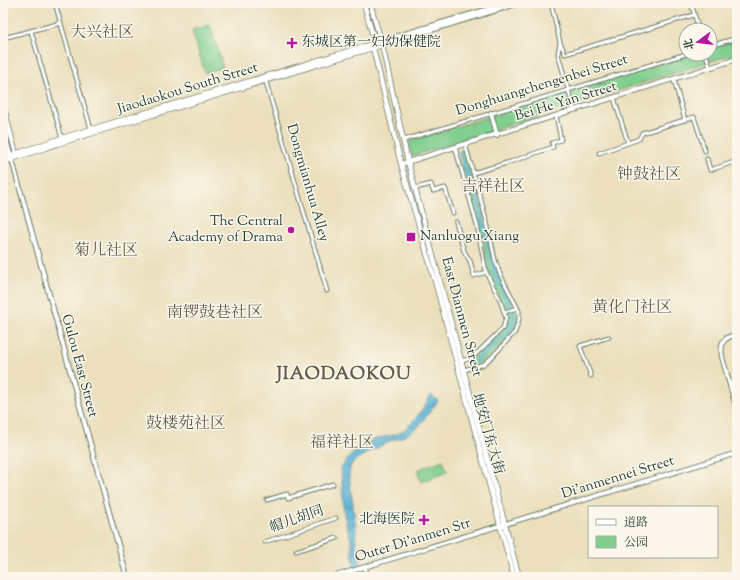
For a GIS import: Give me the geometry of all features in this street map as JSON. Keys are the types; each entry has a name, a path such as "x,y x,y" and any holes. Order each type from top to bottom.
{"main road":[{"path":"364,3 374,41 373,46 401,164"},
{"name":"East Dianmen Street","path":"370,3 381,43 408,162 462,361 503,525"},
{"path":"381,43 509,3"},
{"path":"381,43 520,3"},
{"name":"Jiaodaokou South Street","path":"11,158 92,131 381,43"},
{"name":"Bei He Yan Street","path":"401,164 674,80 737,59"},
{"path":"3,105 16,154"},
{"path":"491,113 497,134"},
{"path":"3,130 11,158"},
{"name":"Jiaodaokou South Street","path":"11,158 16,154 62,138 92,131"},
{"path":"3,158 11,158"},
{"path":"3,162 11,158"},
{"name":"Gulou East Street","path":"11,158 127,577"},
{"name":"地安门东大街","path":"401,164 435,281 468,409 503,525"},
{"path":"737,334 728,337 721,345 722,357 737,410"},
{"name":"Di'anmennei Street","path":"503,525 737,453"},
{"path":"503,525 514,577"},
{"path":"503,525 519,577"},
{"name":"Outer Di'anmen Str","path":"332,577 503,525"}],"street":[{"path":"55,3 92,131"},
{"path":"551,3 560,42 565,54 694,15"},
{"path":"691,3 696,22"},
{"path":"3,38 61,23"},
{"path":"31,31 62,138"},
{"path":"718,44 737,38"},
{"path":"560,42 558,54 574,110"},
{"name":"Donghuangchengenbei Street","path":"404,140 678,56"},
{"path":"708,62 710,68"},
{"name":"Dongmianhua Alley","path":"265,79 327,291"},
{"path":"674,80 685,120"},
{"path":"614,98 628,143"},
{"path":"473,173 553,147 552,143 561,140 556,116"},
{"path":"599,153 639,139 642,133 694,117 705,151"},
{"path":"464,370 484,364 508,341 515,332 519,319 519,311 498,267 465,144"},
{"path":"455,147 478,225 486,272 500,300 506,318 504,328 473,357 462,361"},
{"path":"707,159 710,170 737,162"},
{"path":"416,188 431,184 433,191 445,188 453,213"},
{"path":"456,222 464,251 470,261 474,276 486,272"},
{"path":"478,225 487,222"},
{"path":"505,312 517,308"},
{"path":"591,376 580,346 609,337"},
{"path":"267,500 287,494 288,498 333,484"},
{"name":"帽儿胡同","path":"265,542 336,518"},
{"path":"296,550 337,538"},
{"path":"365,567 368,577"},
{"path":"350,572 351,577"}],"green space":[{"path":"210,25 223,67 205,73 192,30"},
{"path":"737,40 737,53 718,59 718,46"},
{"path":"678,59 678,62 709,62 412,156 410,141"},
{"path":"465,150 487,226 498,272 516,311 517,320 516,330 510,337 483,362 470,366 468,360 477,354 503,330 507,317 488,269 481,231 458,152"},
{"path":"443,460 447,472 421,482 417,470"}],"water":[{"path":"431,395 438,401 419,426 405,436 390,441 360,457 353,462 350,468 349,474 357,548 364,577 355,577 351,540 344,515 341,468 348,458 362,446 373,440 397,434 407,427 419,414"}],"waterway":[{"path":"461,155 464,167 475,188 495,274 514,316 511,329 470,365"}],"place":[{"name":"东城区第一妇幼保健院","path":"292,43"},
{"name":"The Central Academy of Drama","path":"291,230"},
{"name":"Nanluogu Xiang","path":"411,237"},
{"name":"北海医院","path":"424,520"}],"district":[{"name":"大兴社区","path":"102,33"},
{"name":"钟鼓社区","path":"649,175"},
{"name":"吉祥社区","path":"493,187"},
{"name":"菊儿社区","path":"106,251"},
{"name":"黄化门社区","path":"632,308"},
{"name":"南锣鼓巷社区","path":"215,313"},
{"name":"JIAODAOKOU","path":"344,375"},
{"name":"鼓楼苑社区","path":"186,424"},
{"name":"福祥社区","path":"342,443"}]}
